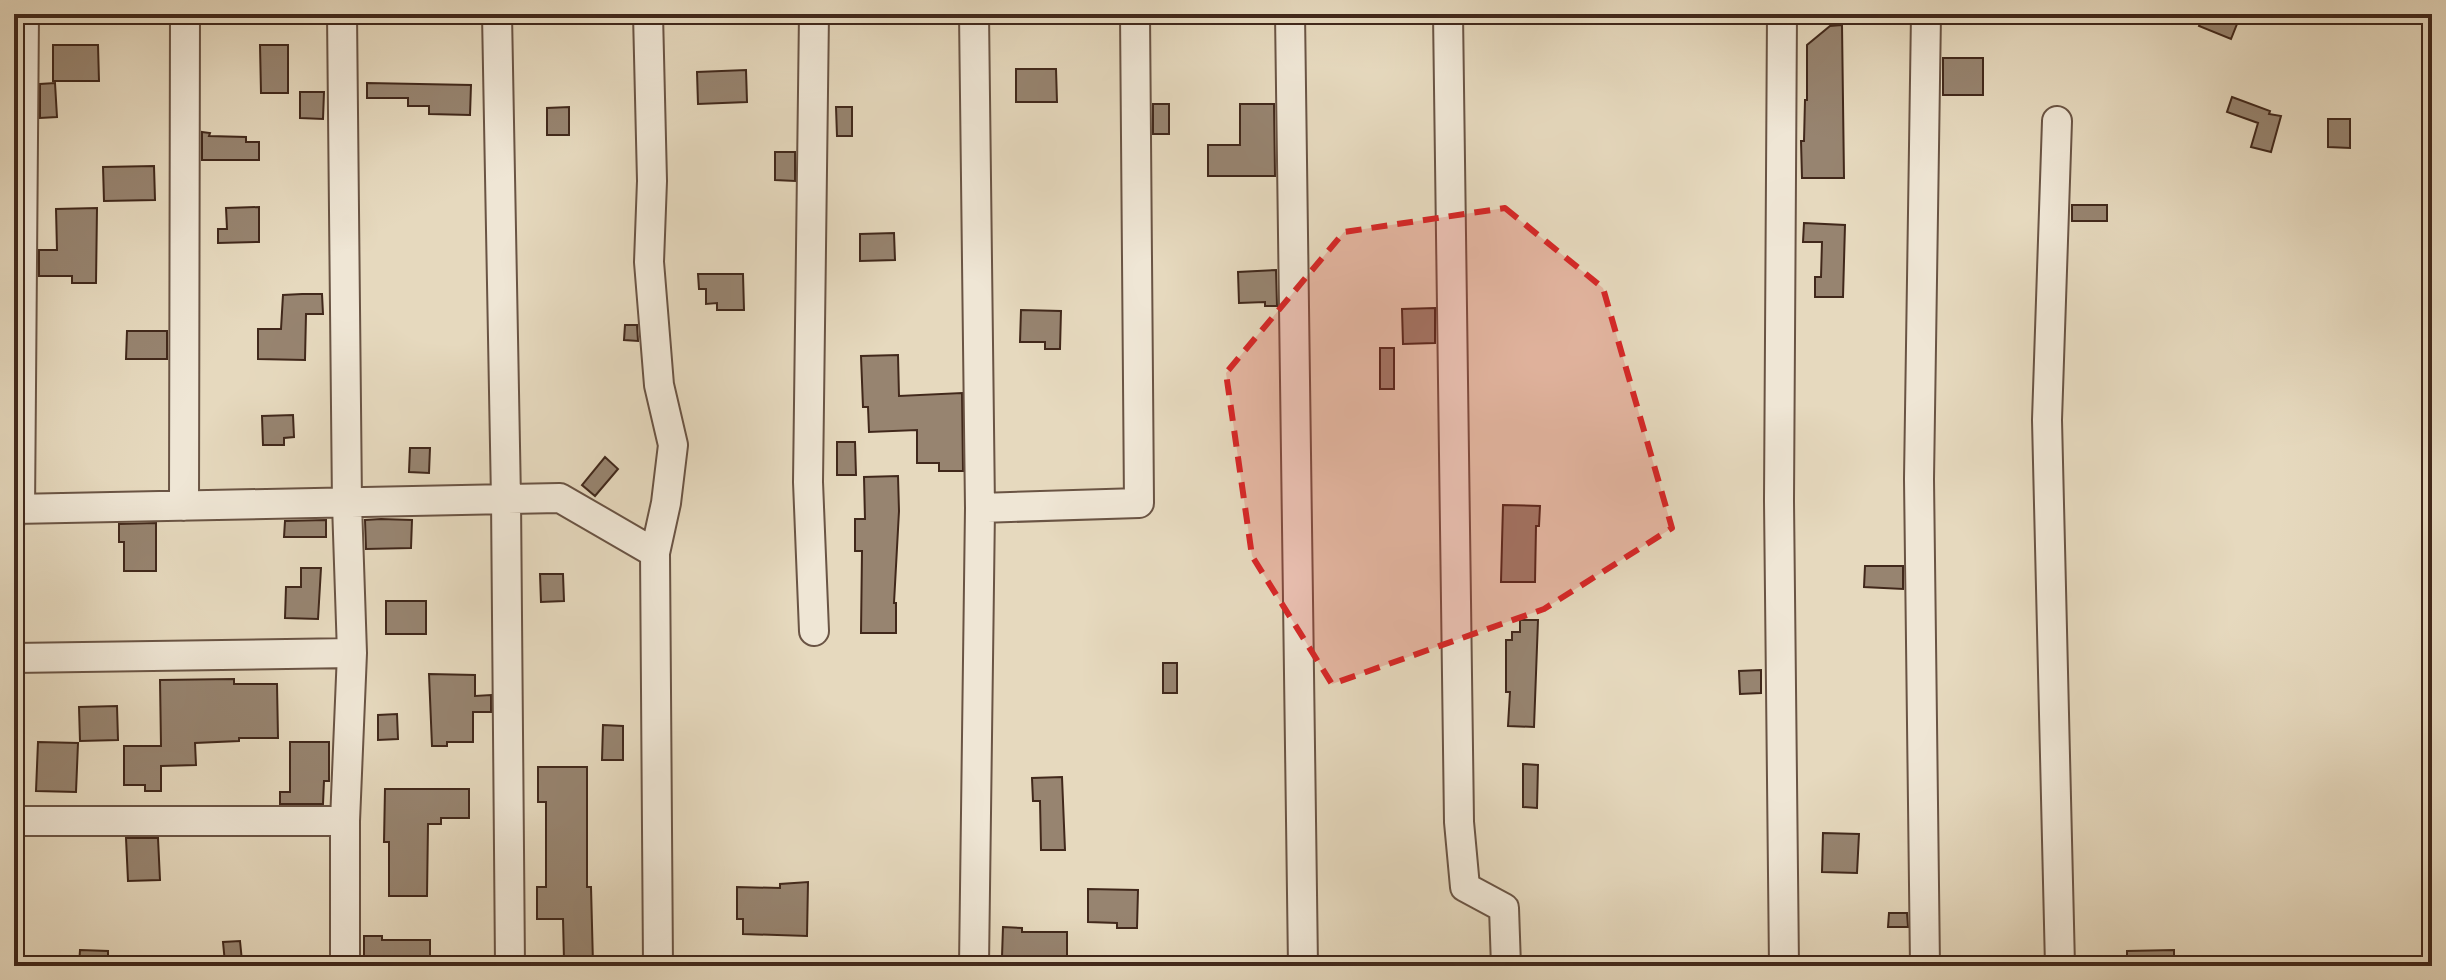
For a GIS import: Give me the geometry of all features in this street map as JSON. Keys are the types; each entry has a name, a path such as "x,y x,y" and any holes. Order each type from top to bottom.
{"street":[{"path":"24,14 17,510 560,498 655,553"},
{"path":"184,506 185,14"},
{"path":"342,14 347,504 352,653 345,821 345,966"},
{"path":"497,14 510,966"},
{"path":"648,14 652,181 649,262 659,385 673,445 666,503 655,553 658,966"},
{"path":"814,14 808,482 814,631"},
{"path":"974,14 980,508 974,966"},
{"path":"980,508 1139,503 1135,14"},
{"path":"1290,14 1303,966"},
{"path":"1448,14 1459,822 1465,887 1504,908 1506,966"},
{"path":"1782,14 1779,501 1784,966"},
{"path":"1925,966 1919,479 1926,14"},
{"path":"2057,121 2047,420 2060,966"},
{"path":"14,658 352,653"},
{"path":"14,821 345,821"}],"highlighted area":[{"path":"1505,208 1603,288 1672,528 1544,609 1332,684 1252,556 1226,373 1344,232"}],"building":[{"path":"2204,14 2241,14 2231,39 2199,26"},
{"path":"1842,25 1844,178 1802,178 1807,45 1830,26"},
{"path":"53,45 98,45 99,81 53,81"},
{"path":"260,45 288,45 288,93 261,93"},
{"path":"1943,58 1983,58 1983,95 1943,95"},
{"path":"1016,69 1056,69 1057,102 1016,102"},
{"path":"746,70 747,102 698,104 697,72"},
{"path":"55,83 57,117 40,118 40,84"},
{"path":"367,83 471,85 470,115 429,114 429,106 408,106 408,98 367,98"},
{"path":"300,92 324,92 323,119 300,118"},
{"path":"2232,97 2270,111 2269,114 2281,116 2271,152 2251,147 2258,123 2227,112"},
{"path":"1153,104 1169,104 1169,134 1153,134"},
{"path":"1240,104 1274,104 1275,176 1208,176 1208,145 1240,145"},
{"path":"569,107 569,135 547,135 547,108"},
{"path":"836,107 852,107 852,136 837,136"},
{"path":"2328,119 2350,119 2350,148 2328,147"},
{"path":"202,132 210,133 209,136 246,137 246,142 259,142 259,160 202,160"},
{"path":"775,152 795,152 795,181 775,180"},
{"path":"154,166 155,200 104,201 103,167"},
{"path":"2072,205 2107,205 2107,221 2072,221"},
{"path":"259,207 259,242 218,243 218,229 227,229 226,208"},
{"path":"97,208 96,283 72,283 72,276 39,276 39,250 57,250 56,209"},
{"path":"1804,223 1845,225 1843,297 1815,297 1815,277 1821,277 1822,242 1803,242"},
{"path":"894,233 895,260 860,261 860,234"},
{"path":"1276,270 1277,306 1265,306 1265,302 1239,303 1238,272"},
{"path":"698,274 743,274 744,310 717,310 717,303 706,304 706,289 699,289"},
{"path":"322,294 323,314 306,314 305,360 258,359 258,329 281,329 283,295"},
{"path":"1435,308 1435,343 1403,344 1402,309"},
{"path":"1021,310 1061,311 1060,349 1045,349 1045,342 1020,342"},
{"path":"625,325 637,325 638,341 624,340"},
{"path":"127,331 167,331 167,359 126,359"},
{"path":"1380,348 1394,348 1394,389 1380,389"},
{"path":"898,355 899,396 962,393 963,471 939,471 939,463 917,463 917,430 869,432 868,407 863,407 861,356"},
{"path":"293,415 294,437 284,438 284,445 263,445 262,416"},
{"path":"837,442 855,442 856,475 837,475"},
{"path":"410,448 430,448 429,473 409,472"},
{"path":"605,457 618,469 595,496 582,485"},
{"path":"898,476 896,633 861,633 862,551 855,551 855,519 865,519 864,477"},
{"path":"1503,505 1540,506 1539,526 1536,526 1535,582 1501,582"},
{"path":"326,520 326,537 284,537 285,521"},
{"path":"365,520 412,520 411,548 366,549"},
{"path":"156,523 156,571 124,571 124,542 119,542 119,524"},
{"path":"1865,566 1903,566 1903,589 1864,587"},
{"path":"301,568 321,568 318,619 285,618 286,587 301,587"},
{"path":"540,574 563,574 564,601 541,602"},
{"path":"386,601 426,601 426,634 386,634"},
{"path":"1520,620 1538,620 1534,727 1508,726 1510,692 1506,692 1506,640 1512,640 1512,632 1520,632"},
{"path":"1163,663 1177,663 1177,693 1163,693"},
{"path":"1761,670 1761,693 1740,694 1739,671"},
{"path":"429,674 475,675 475,696 491,695 491,712 473,712 473,742 447,742 447,746 432,746"},
{"path":"234,679 234,684 277,684 278,738 195,743 196,765 161,766 161,791 145,791 145,785 124,785 124,746 161,746 160,680"},
{"path":"117,706 118,740 80,741 79,707"},
{"path":"397,714 398,739 378,740 378,715"},
{"path":"603,725 623,726 623,760 602,760"},
{"path":"38,742 78,743 76,792 36,791"},
{"path":"290,742 329,742 329,781 324,781 323,804 280,804 280,792 290,792"},
{"path":"1523,764 1538,765 1537,808 1523,807"},
{"path":"538,767 587,767 587,887 591,887 593,964 564,960 563,919 537,919 537,887 546,887 546,802 538,802"},
{"path":"1062,777 1065,850 1041,850 1040,801 1033,801 1032,778"},
{"path":"385,789 469,789 469,818 441,818 441,824 428,824 427,896 389,896 389,842 384,842"},
{"path":"1823,833 1859,834 1857,873 1822,872"},
{"path":"126,838 158,838 160,880 128,881"},
{"path":"808,882 807,936 743,934 743,919 737,919 737,887 780,888 780,884"},
{"path":"1088,889 1138,890 1137,928 1117,928 1117,923 1088,922"},
{"path":"1889,913 1907,913 1908,927 1888,927"},
{"path":"1003,927 1022,928 1022,932 1067,932 1067,964 1027,964 1027,957 1002,957"},
{"path":"364,936 382,936 382,940 430,940 430,966 380,966 380,963 364,962"},
{"path":"240,941 242,961 225,963 223,942"},
{"path":"80,950 108,951 108,966 79,966"},
{"path":"2174,950 2174,966 2127,966 2127,951"}]}
